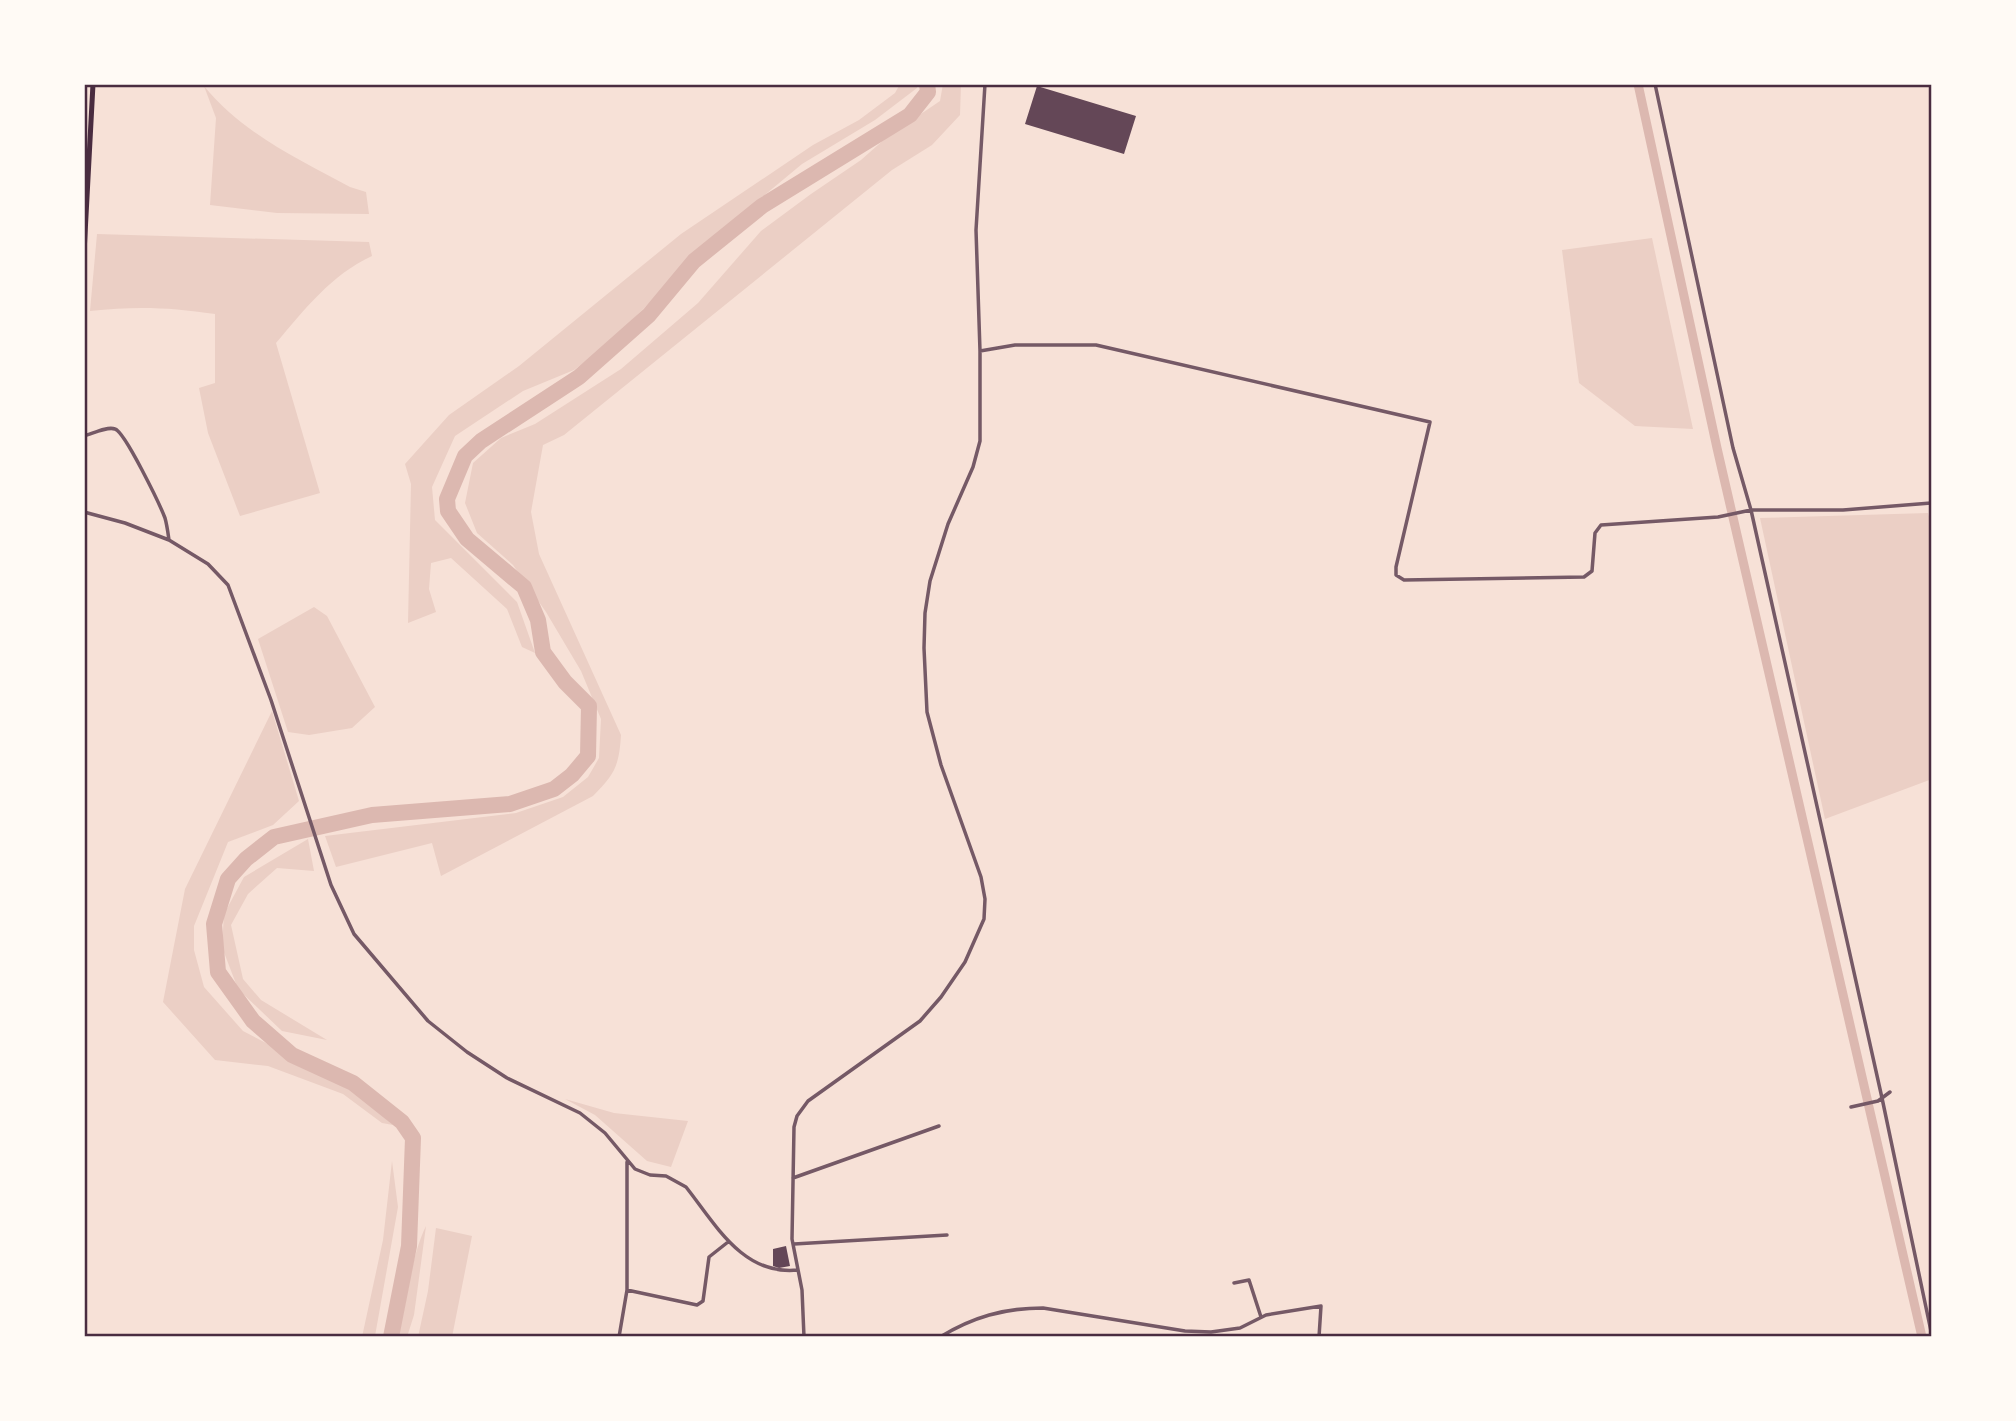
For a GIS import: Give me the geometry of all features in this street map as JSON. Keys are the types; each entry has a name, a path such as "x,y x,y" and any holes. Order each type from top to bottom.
{"main road":[{"path":"84,253 93,84"}],"street":[{"path":"804,1337 799,1270 793,1244 793,1127 797,1116 808,1101 920,1021 941,997 965,962 984,919 985,899 981,877 941,765 927,712 924,658 925,613 930,581 948,524 973,467 980,441 976,230 985,84"},
{"path":"1655,84 1733,448 1751,510 1932,1336"},
{"path":"980,351 1015,345 1096,345 1430,422 1396,567 1396,575 1404,580 1584,577 1592,571 1595,533 1601,526 1718,517 1751,510 1843,510 1931,503"},
{"path":"84,436 114,428 121,433 165,518 169,540"},
{"path":"84,512 125,523 169,540 208,564 228,586 271,700 331,885 354,934 428,1021 467,1052 507,1078 580,1113 606,1133 635,1169 650,1175 666,1176 687,1188 728,1242 745,1256 777,1270 799,1270"},
{"path":"1851,1107 1880,1100 1890,1092"},
{"path":"793,1178 939,1126"},
{"path":"619,1337 627,1290 627,1162"},
{"path":"793,1244 947,1235"},
{"path":"627,1290 697,1305 703,1301 709,1257 728,1242"},
{"path":"1234,1283 1249,1280 1261,1317"},
{"path":"940,1337 978,1317 1001,1310 1023,1308 1043,1308 1185,1331 1211,1332 1240,1328 1261,1317 1321,1306 1319,1337"}],"shaded area":[{"path":"900,84 917,84 917,88 875,120 802,164 726,227 608,344 574,370 523,391 455,436 432,487 435,520 517,602 535,653 522,647 507,609 451,558 431,563 429,589 436,612 408,623 411,484 405,464 449,415 519,366 681,234 813,145 859,120 895,93"},
{"path":"943,84 961,84 960,115 932,145 892,170 564,435 543,445 531,512 539,554 621,735 617,762 606,782 593,796 441,876 432,843 336,867 325,836 516,813 563,797 588,777 599,758 601,719 581,671 546,612 513,565 477,533 465,503 473,463 501,438 535,424 621,369 698,303 761,231 940,101"},
{"path":"204,86 236,118 272,144 350,187 366,192 369,214 277,213 210,205 216,118"},
{"path":"97,234 369,242 372,256 331,283 276,343 320,493 240,516 208,433 199,388 215,383 215,314 152,308 90,311"},
{"path":"1652,238 1693,429 1635,426 1579,383 1562,250"},
{"path":"1928,513 1932,527 1932,779 1825,819 1760,518"},
{"path":"314,607 327,616 375,707 352,728 309,735 288,732 258,639"},
{"path":"272,711 299,801 273,825 228,842 194,926 194,950 204,987 243,1031 350,1087 393,1125 382,1123 343,1094 268,1066 215,1060 163,1002 185,889"},
{"path":"308,839 314,871 277,868 248,894 231,925 243,979 261,1000 327,1040 282,1031 238,989 222,947 224,914 244,877"},
{"path":"565,1099 614,1113 688,1121 671,1167 647,1161 595,1115"},
{"path":"392,1161 398,1207 375,1336 362,1337 383,1240"},
{"path":"426,1226 414,1315 407,1337 397,1337 416,1253"},
{"path":"436,1228 472,1236 452,1337 418,1337 428,1291"}],"building":[{"path":"1037,86 1136,116 1124,154 1025,124"},
{"path":"786,1246 790,1266 773,1266 773,1249"}],"waterway":[{"path":"391,1337 409,1246 413,1138 402,1122 353,1083 292,1055 253,1021 218,972 214,924 228,879 246,859 274,837 372,815 510,804 554,789 572,775 588,756 589,706 565,682 543,652 538,620 524,587 467,539 448,511 447,499 465,456 481,441 579,377 649,315 694,261 762,206 910,115 928,92 927,84"},
{"path":"1638,84 1717,448 1922,1337"}]}
